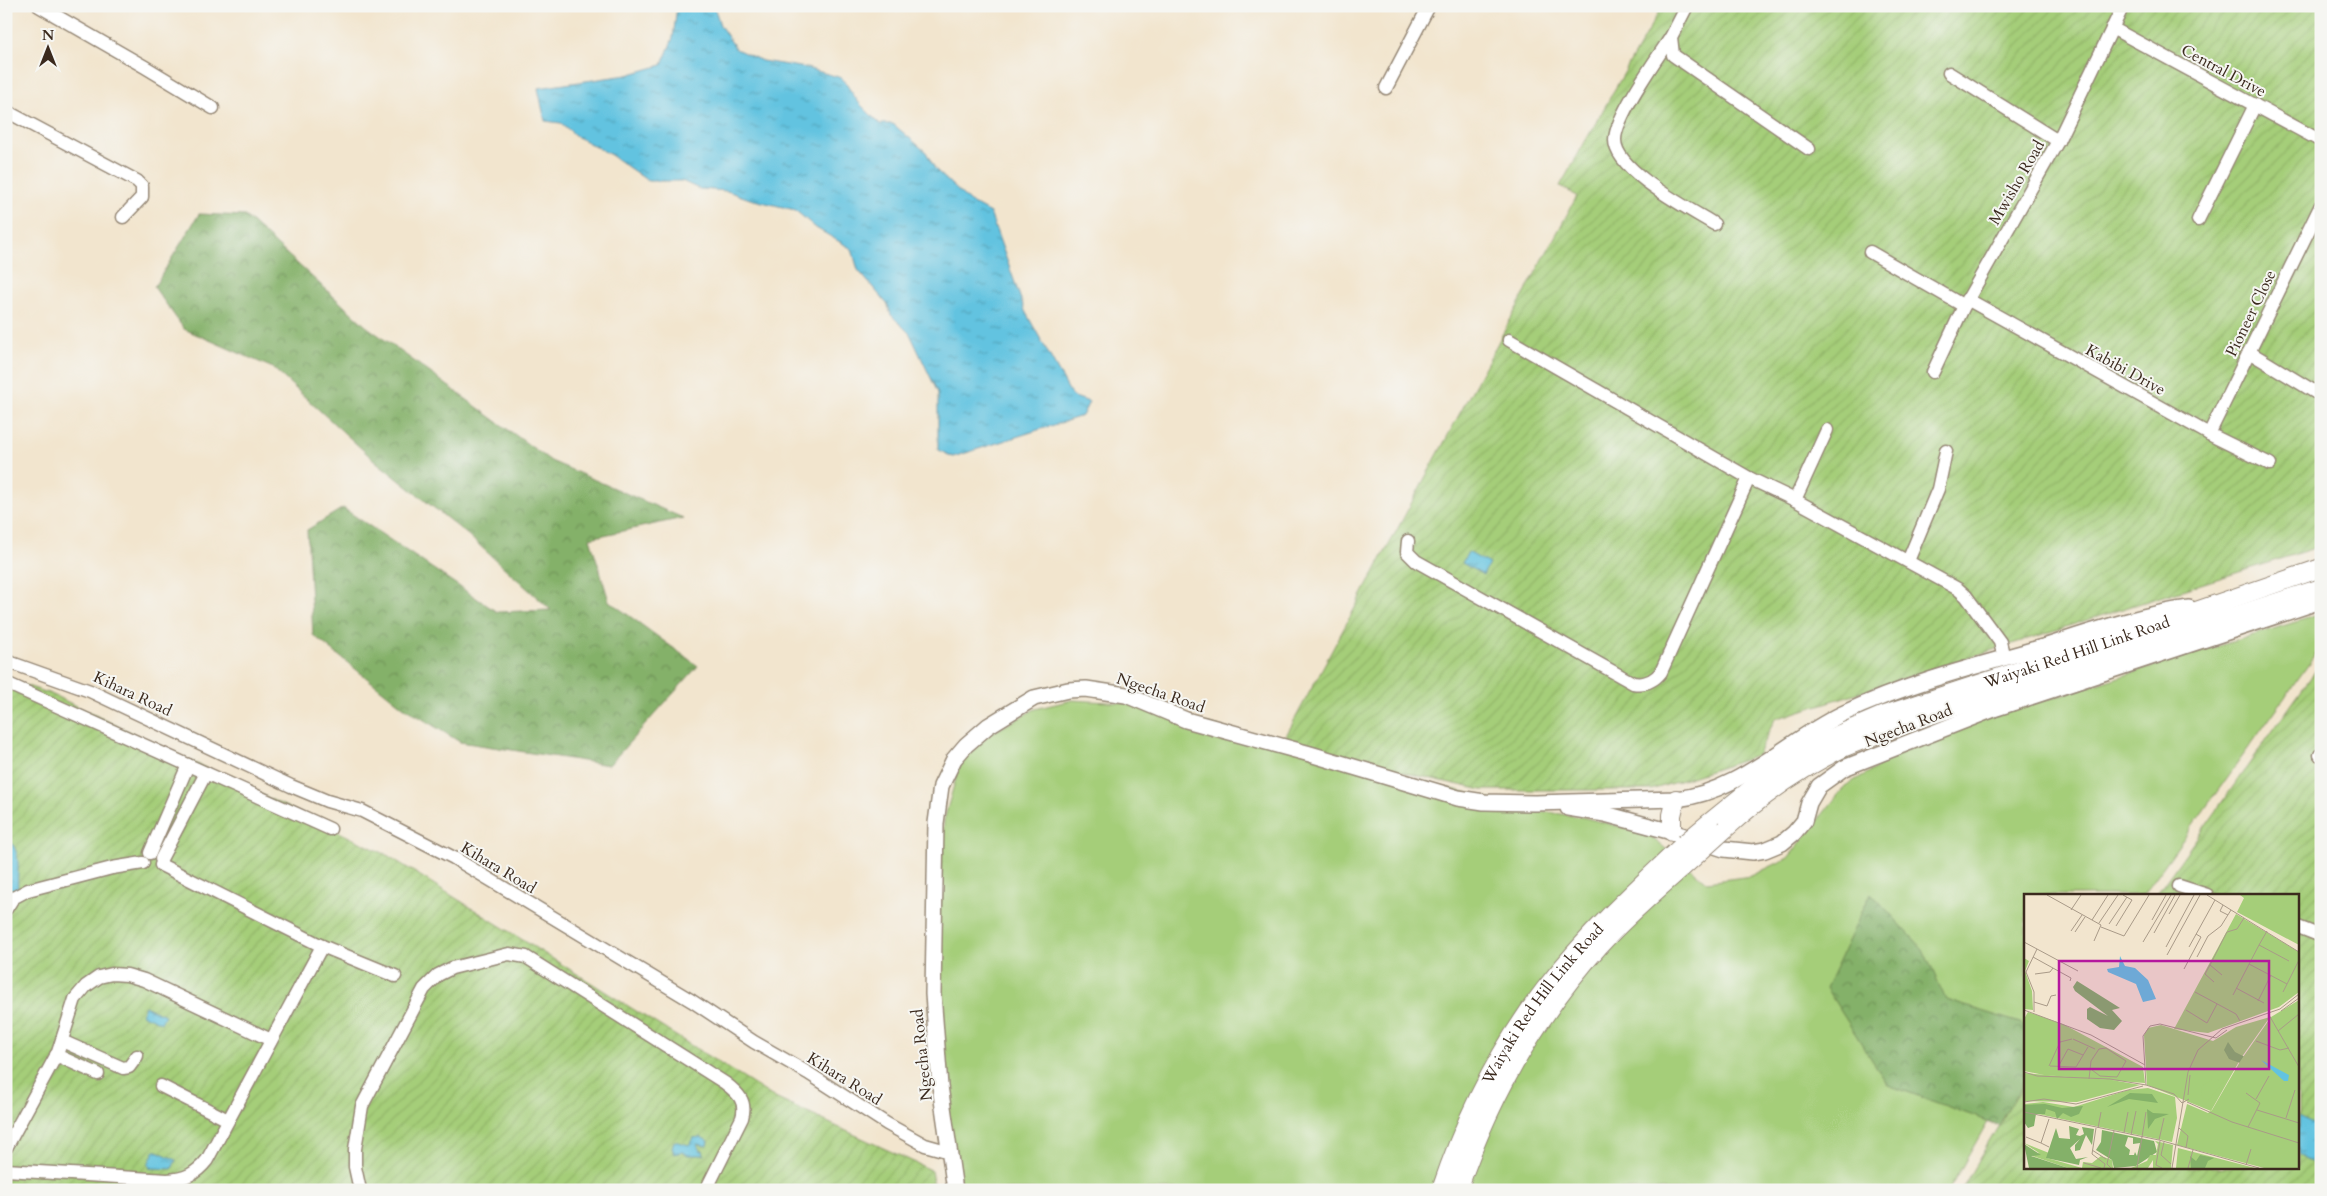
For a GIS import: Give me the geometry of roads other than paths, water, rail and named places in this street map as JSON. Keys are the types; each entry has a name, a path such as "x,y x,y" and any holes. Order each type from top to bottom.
{"main road":[{"name":"Waiyaki Red Hill Link Road","path":"1840,741 1884,715 2321,568"},
{"name":"Waiyaki Red Hill Link Road","path":"1840,741 2183,639 2321,588"},
{"path":"1676,799 1672,815 1684,844 1717,826 1840,741"},
{"name":"Waiyaki Red Hill Link Road","path":"1441,1190 1464,1129 1485,1083 1532,1008 1574,954 1623,901 1684,844"},
{"name":"Waiyaki Red Hill Link Road","path":"1458,1190 1490,1110 1538,1022 1600,945 1636,909 1684,844"}],"street":[{"path":"39,6 145,66 213,108"},
{"path":"1386,88 1429,6"},
{"path":"1687,6 1671,37 1634,94 1616,131 1614,142 1624,162 1636,173 1714,224"},
{"name":"Mwisho Road","path":"1933,372 1966,303 2058,141 2123,6"},
{"name":"Central Drive","path":"2112,28 2321,140"},
{"path":"1671,37 1673,55 1809,149"},
{"path":"1949,73 2058,141"},
{"path":"2198,220 2255,105"},
{"path":"6,111 137,181 142,186 142,197 123,217"},
{"name":"Pioneer Close","path":"2209,434 2321,205"},
{"name":"Kabibi Drive","path":"1870,252 2209,434 2270,464"},
{"path":"1509,340 1749,478 1795,500 1958,589 1966,596 2000,642 2004,658"},
{"path":"2249,352 2316,392"},
{"path":"1795,500 1827,430"},
{"path":"1908,561 1938,489 1946,451"},
{"path":"1408,541 1407,552 1416,561 1633,683 1640,684 1650,682 1661,672 1749,478"},
{"name":"Ngecha Road","path":"1534,803 1605,814 1684,844 1753,852 1774,847 1789,838 1804,822 1809,803 1819,786 1844,768 1994,709 2183,639 2321,601"},
{"name":"Ngecha Road","path":"955,1190 940,1086 932,994 936,823 939,798 941,786 954,759 979,734 1034,698 1068,690 1106,691 1126,695 1186,720 1310,754 1432,792 1484,802 1534,803 1676,799 1693,797 1721,786 1773,758 1810,731 1899,690 2142,618 2212,605"},
{"name":"Kihara Road","path":"6,661 90,691 291,786 327,801 362,811 454,858 692,1001 887,1124 925,1144 950,1152"},
{"path":"6,683 330,828"},
{"path":"188,765 147,858 146,868 152,871 157,870 206,774"},
{"path":"6,909 13,898 28,890 147,858"},
{"path":"161,862 322,946 395,976"},
{"path":"2179,886 2204,894"},
{"path":"2300,928 2321,936"},
{"path":"6,1170 178,1180 192,1175 202,1166 322,946"},
{"path":"360,1190 355,1167 355,1149 362,1106 424,989 447,969 508,954 526,957 725,1083 740,1096 744,1107 742,1118 706,1190"},
{"path":"6,1148 56,1055 75,999 86,986 99,977 112,974 127,975 144,980 271,1040"},
{"path":"62,1041 123,1068 129,1067 137,1056"},
{"path":"56,1055 98,1074"},
{"path":"161,1086 228,1120"}],"water":[{"path":"677,6 714,6 720,25 736,49 762,61 806,68 842,78 859,103 880,124 893,124 926,152 935,169 970,202 990,213 1025,311 1072,396 1089,402 1082,416 953,457 938,450 938,393 910,334 891,315 888,305 858,270 852,249 816,228 795,210 750,199 727,191 699,189 682,181 648,181 611,155 576,136 561,123 545,121 538,88 627,75 662,65 673,38"},
{"path":"1468,552 1489,564 1483,575 1462,563"},
{"path":"6,837 12,843 17,855 18,891 6,888"},
{"path":"145,1006 165,1015 161,1023 141,1014"},
{"path":"2300,1118 2313,1124 2321,1133 2321,1168 2300,1155"},
{"path":"701,1137 708,1141 707,1146 697,1144 700,1151 703,1150 704,1155 688,1155 682,1152 674,1154 672,1147 674,1141 689,1145 693,1138"},
{"path":"155,1150 176,1160 172,1169 150,1168 148,1164"}]}
